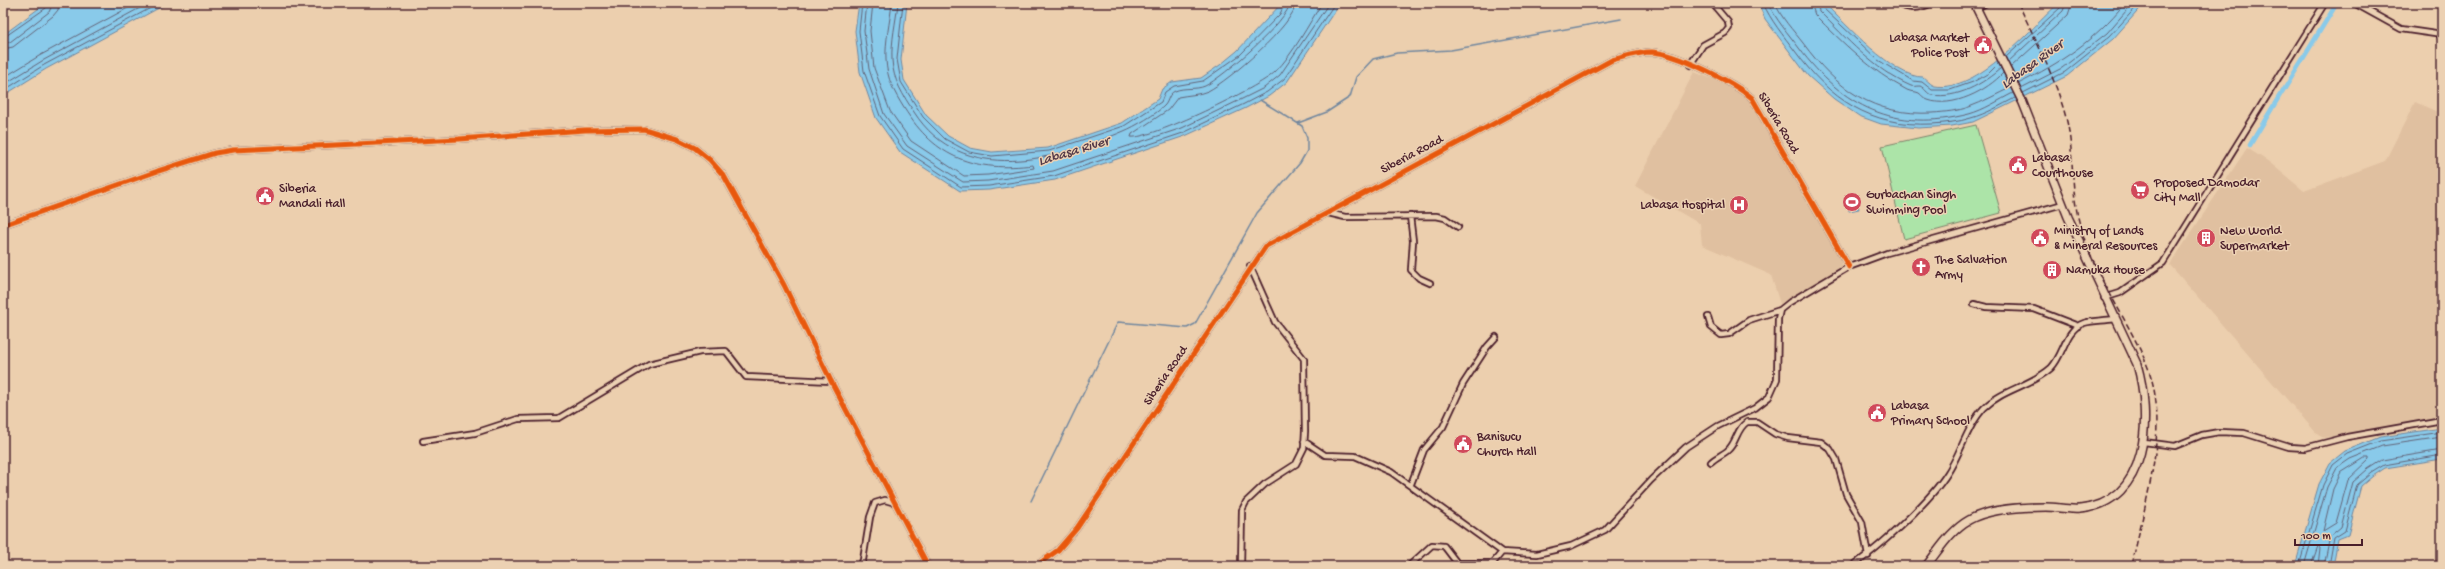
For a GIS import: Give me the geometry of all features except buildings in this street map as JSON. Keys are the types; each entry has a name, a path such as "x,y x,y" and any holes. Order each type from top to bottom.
{"main road":[{"path":"1926,566 1955,531 1970,520 1987,513 2047,507 2079,509 2095,506 2114,494 2129,481 2144,442 2144,390 2137,364 2104,298 2063,204 2023,103 1975,5"}],"street":[{"path":"1690,65 1703,45 1725,33 1729,28 1728,22 1724,16 1712,3"},
{"path":"1896,3 1905,8 1916,8 1929,4"},
{"path":"1975,5 1986,3"},
{"path":"2104,298 2120,293 2163,263 2324,3"},
{"path":"2354,3 2401,29 2442,35"},
{"name":"Siberia Road","path":"1036,566 1058,550 1077,528 1172,387 1250,266 1266,246 1612,60 1652,52 1690,65 1740,88 1752,98 1849,267"},
{"path":"3,226 158,171 228,151 585,130 644,129 677,139 695,148 710,160 724,176 784,285 831,381 928,566"},
{"path":"1708,317 1711,327 1721,335 1729,334 1749,320 1780,310 1790,302 1849,267 1887,253 2063,204"},
{"path":"1328,213 1345,217 1410,216 1445,218 1458,227"},
{"path":"1410,216 1414,241 1411,270 1419,278 1430,284"},
{"path":"1241,566 1242,510 1246,502 1265,484 1296,464 1300,458 1304,442 1304,359 1275,322 1250,266"},
{"path":"1974,304 1986,307 2034,309 2078,326"},
{"path":"1304,442 1325,455 1354,456 1366,460 1411,484 1502,552 1537,554 1571,546 1591,538 1604,530 1651,480 1686,447 1718,426 1754,408 1769,397 1777,379 1777,331 1780,310"},
{"path":"1852,566 1868,556 1923,502 1947,475 1983,410 1999,396 2029,382 2050,368 2078,326 2090,321 2114,319"},
{"path":"1411,484 1424,450 1443,427 1463,384 1487,346 1496,336"},
{"path":"423,441 475,433 518,419 559,418 649,364 700,352 726,351 746,377 831,381"},
{"path":"2144,442 2175,446 2202,435 2219,432 2244,433 2289,447 2305,448 2347,437 2442,420"},
{"path":"1711,462 1728,450 1735,440 1737,432 1747,422 1757,422 1775,434 1788,438 1821,442 1830,449 1836,459 1846,494 1862,522 1868,556"},
{"path":"860,566 863,560 870,517 875,503 885,500 895,503"},
{"path":"1409,566 1432,545 1444,546 1457,563 1493,563 1502,552"}],"shaded area":[{"name":"Labasa Hospital","path":"1694,72 1734,87 1749,99 1841,258 1841,268 1780,304 1771,275 1702,245 1700,224 1635,186"},
{"path":"2415,102 2442,114 2442,417 2324,438 2318,435 2170,265 2247,148 2269,162 2304,191 2385,161"}],"green space":[{"path":"1976,125 2001,213 1904,239 1882,146"}],"water":[{"path":"46,3 168,3 46,69 3,96 3,35"},
{"name":"Labasa River","path":"859,3 907,3 901,60 904,80 926,115 948,136 970,148 992,152 1048,148 1122,123 1158,99 1162,89 1172,82 1201,78 1220,65 1237,51 1282,3 1340,3 1287,82 1269,96 1246,108 1185,136 1055,180 989,190 960,191 900,152 876,118 860,72 855,31"},
{"name":"Labasa River","path":"1758,3 1824,3 1870,48 1898,69 1911,75 1923,77 1930,84 1935,86 1951,86 1968,80 1985,70 2002,57 2059,3 2145,3 2113,39 2067,76 1973,122 1952,126 1918,128 1881,124 1859,116 1834,99 1808,76 1765,19"},
{"name":"Gurbachan Singh Swimming Pool","path":"1855,193 1859,209 1849,211 1845,196"},
{"path":"2442,428 2442,459 2385,468 2361,486 2348,535 2338,539 2333,566 2295,566 2319,484 2330,463 2345,451 2380,437"}],"waterway":[{"path":"2282,93 2337,3"},
{"path":"1298,123 1327,112 1350,97 1356,77 1373,59 1397,53 1451,50 1621,19"},
{"path":"2250,145 2280,95"},
{"path":"1031,501 1118,322 1187,328 1195,324 1257,213 1300,163 1307,151 1307,138 1302,126 1260,100"}],"railway":[{"path":"2018,3 2053,79 2064,111 2070,138 2077,213 2086,242 2101,276 2144,358 2153,383 2157,435 2154,462 2132,566"}],"cycle path":[{"path":"1036,566 1058,550 1077,528 1266,246 1612,60 1652,52 1675,57 1704,69 1732,84 1752,98 1849,267"},
{"path":"3,225 158,171 215,153 233,150 459,139 585,130 644,129 677,139 695,148 710,160 724,176 784,285 831,381 928,566"}],"place":[{"name":"Labasa Market Police Post","path":"1983,45"},
{"name":"Labasa Courthouse","path":"2018,165"},
{"name":"Proposed Damodar City Mall","path":"2140,190"},
{"name":"Siberia Mandali Hall","path":"265,196"},
{"name":"Gurbachan Singh Swimming Pool","path":"1852,202"},
{"name":"Labasa Hospital","path":"1739,205"},
{"name":"Ministry of Lands & Mineral Resources","path":"2040,238"},
{"name":"New World Supermarket","path":"2206,238"},
{"name":"The Salvation Army","path":"1921,267"},
{"name":"Namuka House","path":"2052,270"},
{"name":"Labasa Primary School","path":"1877,413"},
{"name":"Banisucu Church Hall","path":"1463,444"}]}
